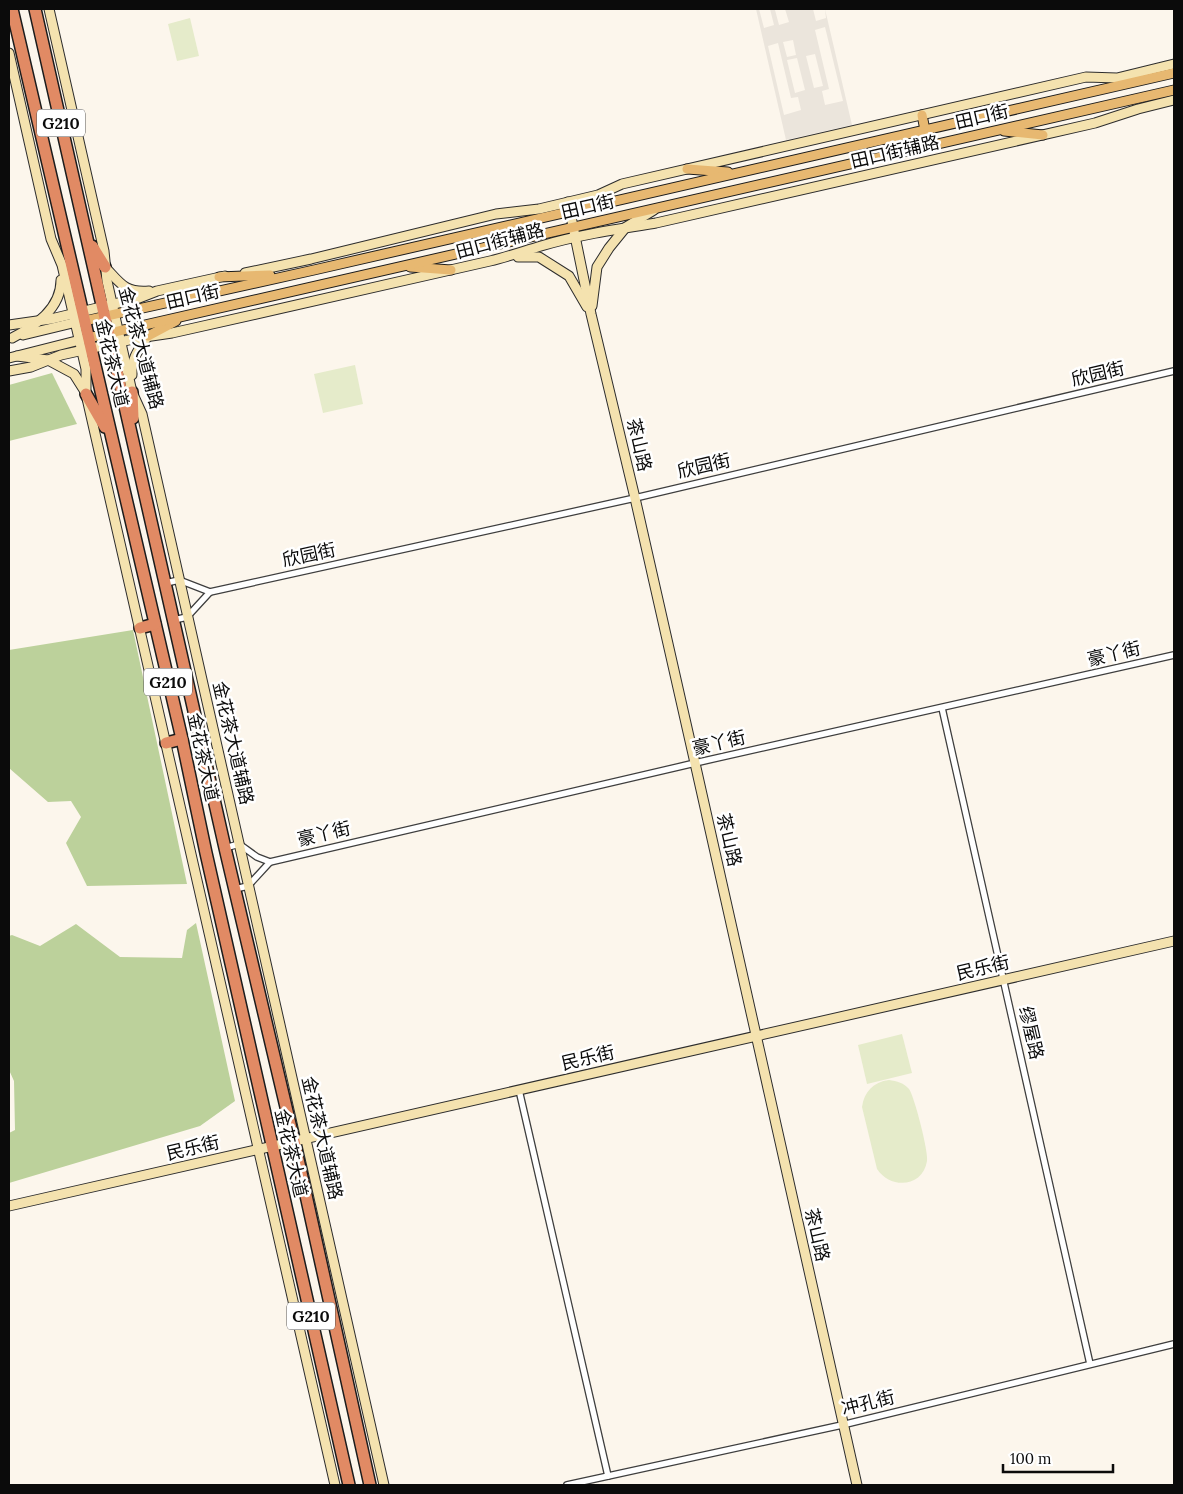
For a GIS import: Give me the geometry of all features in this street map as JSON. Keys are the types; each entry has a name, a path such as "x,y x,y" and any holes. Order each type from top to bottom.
{"highway":[{"name":"金花茶大道","path":"12,9 78,317 112,441 182,739 349,1485"},
{"name":"金花茶大道","path":"35,9 87,238 115,337 133,442 294,1142 370,1485"},
{"path":"87,238 106,267"},
{"path":"132,392 133,442"},
{"path":"86,394 112,441"},
{"path":"140,628 155,624"},
{"path":"166,743 182,739"}],"main road":[{"name":"田口街","path":"108,310 291,275 569,207 739,172 1174,73"},
{"name":"田口街","path":"85,344 188,315 1174,90"},
{"path":"922,115 925,130"},
{"path":"996,130 1043,135"},
{"path":"687,169 739,172"},
{"path":"400,267 451,270"},
{"path":"219,277 291,275"},
{"path":"148,336 188,315"}],"street":[{"name":"金花茶大道辅路","path":"49,9 104,251 108,310"},
{"path":"9,53 51,239 62,265 78,317 10,338"},
{"name":"田口街辅路","path":"9,325 78,317 108,310 157,291 284,265 496,214 569,207 622,184 1086,78 1118,78 1174,64"},
{"name":"田口街辅路","path":"115,337 148,336 189,329 509,257 541,246 576,238 626,227 656,223 1043,135 1094,123 1174,100"},
{"name":"茶山路","path":"569,207 591,314 635,498 857,1485"},
{"path":"591,314 597,267 609,248 626,227 658,208"},
{"path":"509,257 539,257 568,276 591,314"},
{"path":"10,338 30,329 41,320 55,302 61,289 62,265"},
{"path":"106,267 123,287 138,292 157,291"},
{"path":"132,392 131,364 148,336"},
{"name":"金花茶大道辅路","path":"115,337 132,392 142,414 384,1485"},
{"path":"9,371 31,367 85,344 86,394 335,1485"},
{"name":"田口街","path":"13,357 85,344"},
{"path":"13,357 48,360 74,374 86,394"},
{"name":"欣园街","path":"210,592 635,498 1174,371"},
{"path":"166,583 179,580 210,592 187,617 174,620"},
{"name":"豪丫街","path":"270,862 695,763 1174,655"},
{"name":"缪屋路","path":"942,708 1090,1364"},
{"path":"225,848 239,844 257,857 270,862 248,886 235,889"},
{"path":"201,896 216,893"},
{"name":"民乐街","path":"9,1206 1174,941"},
{"path":"519,1090 608,1476"},
{"name":"冲孔街","path":"567,1485 584,1483 608,1476 842,1425 1174,1344"}],"green space":[{"path":"190,18 199,56 177,61 168,24"},
{"path":"355,365 363,404 323,413 314,374"},
{"path":"52,373 77,424 9,441 9,385"},
{"path":"133,630 187,884 87,886 66,843 81,817 71,801 48,802 9,768 9,650"},
{"path":"196,923 235,1101 200,1126 9,1183 9,1133 15,1130 14,1081 9,1070 9,936 12,935 40,946 76,924 120,957 182,958 187,930"},
{"path":"902,1034 912,1073 867,1084 858,1045"},
{"path":"889,1080 905,1085 909,1089 926,1147 927,1161 924,1170 919,1176 906,1183 890,1180 877,1169 862,1107 867,1092 874,1085"}],"shaded area":[{"path":"756,9 759,9 764,28 774,25 770,9 777,9 775,10 779,25 789,22 785,9 813,9 816,21 826,18 825,9 852,125 786,140","holes":["825,27 843,101 825,105 822,91 829,89 815,30","793,40 796,55 787,57 783,42","778,43 791,98 798,97 801,110 784,115 768,46","815,54 823,86 814,88 806,56","797,58 805,90 795,93 787,60"]}]}
